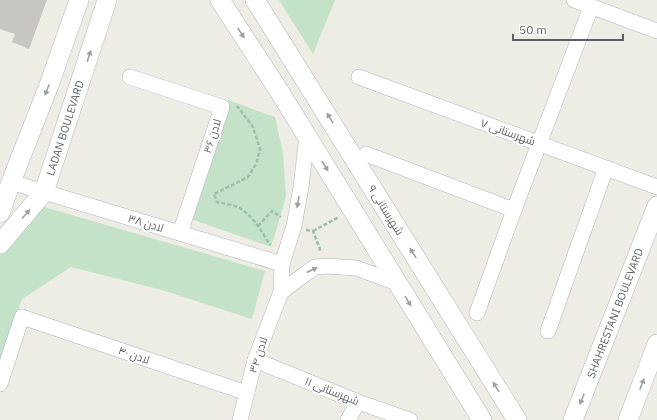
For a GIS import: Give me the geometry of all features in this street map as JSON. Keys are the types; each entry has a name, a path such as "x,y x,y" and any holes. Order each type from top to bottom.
{"street":[{"path":"0,213 49,85 79,0"},
{"name":"LADAN BOULEVARD","path":"0,244 44,192 107,0"},
{"path":"220,0 307,136 482,420"},
{"name":"شهرستانی ۹","path":"255,0 517,420"},
{"path":"574,0 657,31"},
{"path":"476,313 539,143 592,7"},
{"name":"لادن ۳۶","path":"130,77 222,107 180,233"},
{"name":"شهرستانی ۷","path":"359,77 657,187"},
{"path":"281,292 282,264 294,226 301,187 307,136"},
{"path":"366,154 514,210"},
{"path":"548,331 606,168"},
{"name":"لادن ۳۸","path":"11,182 282,264"},
{"name":"SHAHRESTANI BOULEVARD","path":"573,420 657,206"},
{"path":"281,292 315,268 327,266 356,268 398,283"},
{"name":"لادن ۳۴","path":"240,420 255,360 281,292"},
{"name":"لادن ۴۰","path":"0,384 22,317 246,393"},
{"path":"628,420 657,346"},
{"name":"شهرستانی ۱۱","path":"255,360 358,402 410,420"},
{"path":"348,420 358,402"}],"path":[{"path":"222,107 238,107 253,127 260,149 256,164 248,177 214,194 216,202 233,205 245,212 258,226 282,264"}],"green space":[{"path":"279,0 335,0 313,54"},
{"path":"228,100 275,117 283,153 286,197 271,247 188,218"},
{"path":"44,207 265,271 252,319 162,290 71,267 22,299 0,360 0,252 7,240"}],"building":[{"path":"0,0 47,0 29,49 12,42 15,34 0,29"}]}
